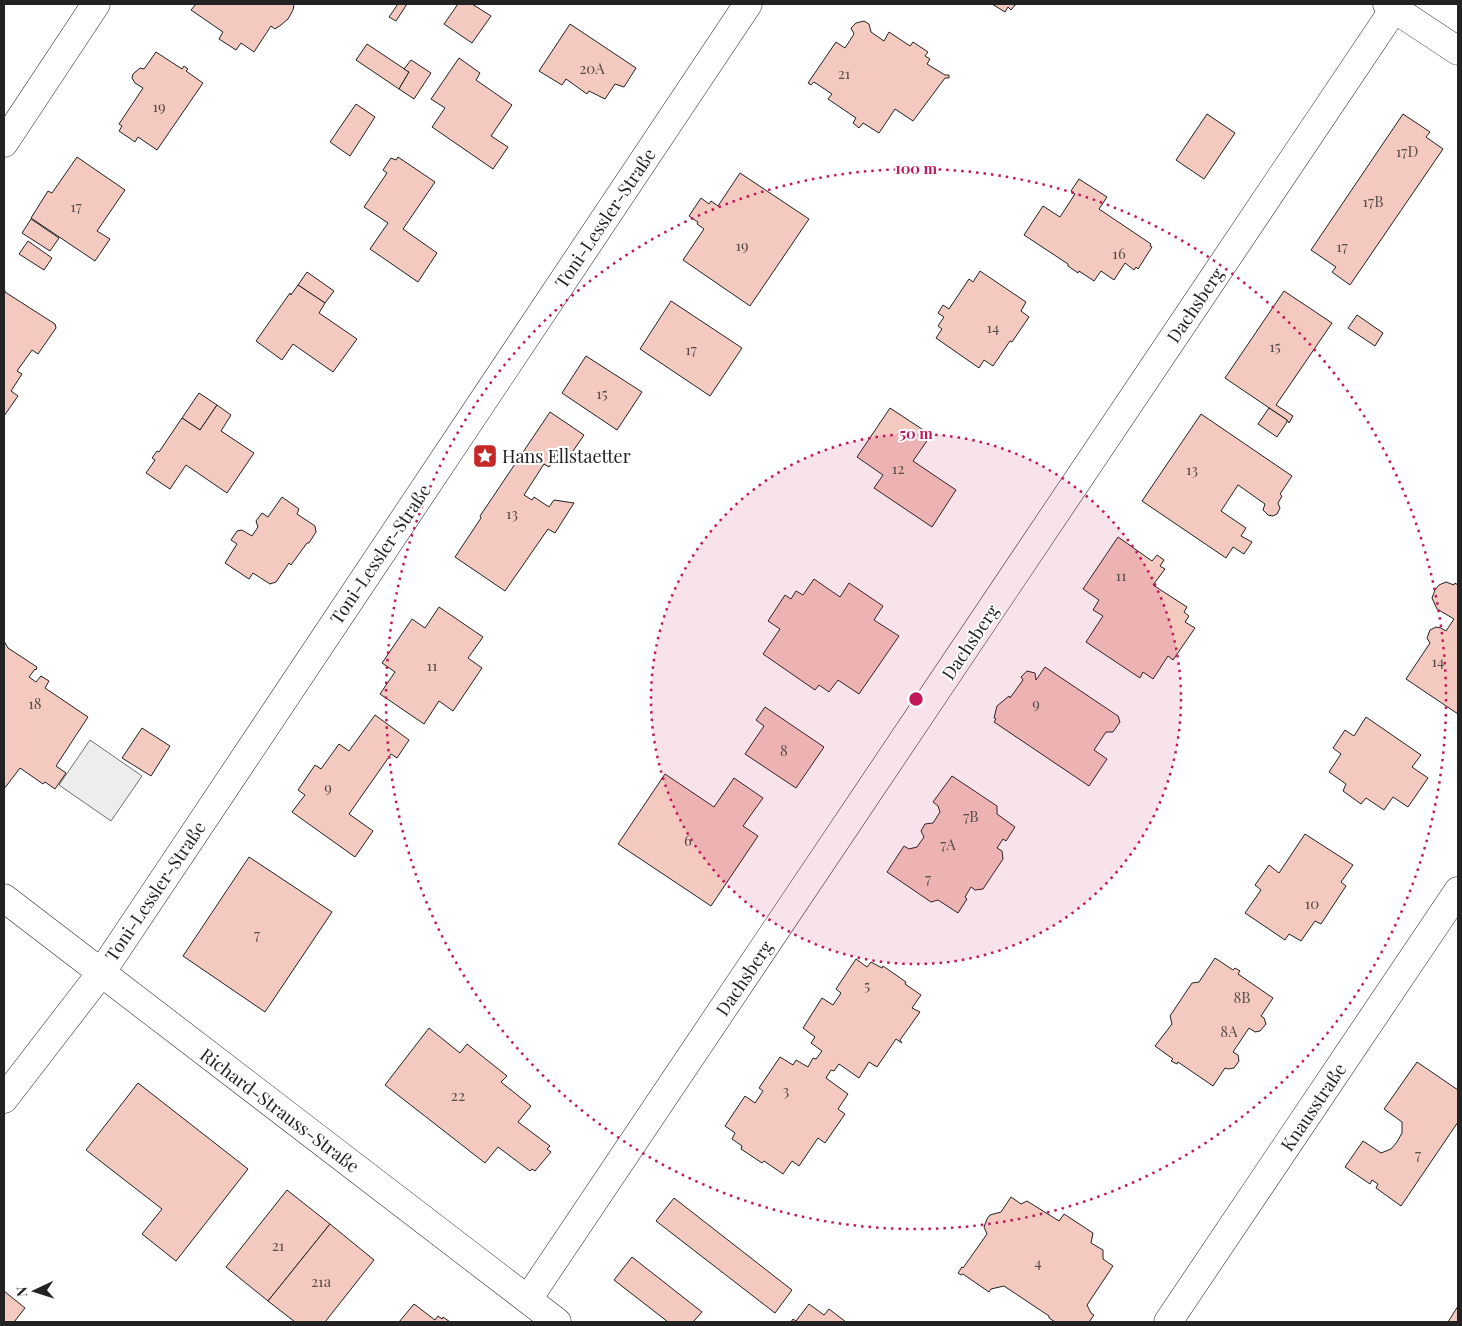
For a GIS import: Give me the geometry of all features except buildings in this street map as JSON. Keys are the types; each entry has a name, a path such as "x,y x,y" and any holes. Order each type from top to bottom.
{"street":[{"path":"4,142 96,4"},
{"name":"Toni-Lessler-Straße","path":"4,1099 101,973 748,4"},
{"path":"1391,6 1458,51"},
{"name":"Dachsberg","path":"528,1299 1391,6"},
{"name":"Knausstraße","path":"1168,1322 1458,891"},
{"name":"Richard-Strauss-Straße","path":"4,898 557,1322"}],"shaded area":[{"path":"90,740 142,776 111,821 59,785"}],"place":[{"name":"Hans Ellstaetter","path":"485,456"}]}
